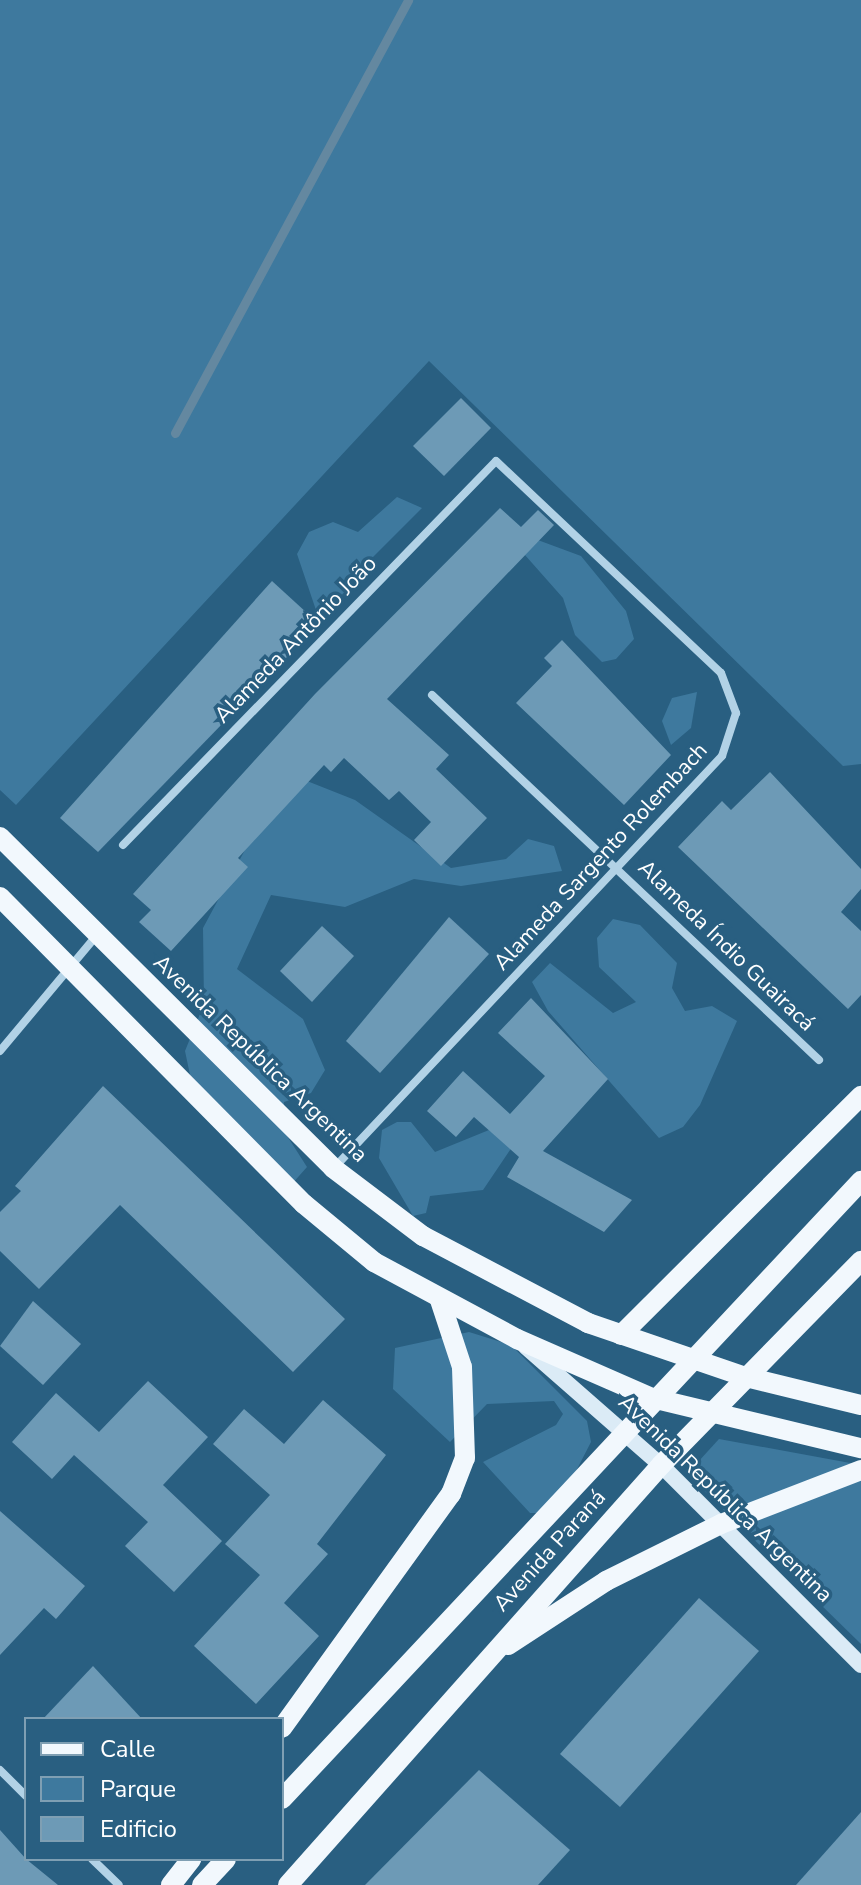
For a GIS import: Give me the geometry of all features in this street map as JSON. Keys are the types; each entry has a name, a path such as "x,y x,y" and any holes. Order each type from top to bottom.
{"main road":[{"name":"Avenida República Argentina","path":"0,837 333,1168 423,1236 621,1335 746,1377 861,1405"},
{"name":"Avenida República Argentina","path":"0,897 304,1204 374,1262 517,1339 652,1398 710,1415 861,1448"},
{"path":"621,1335 861,1096"},
{"name":"Avenida Paraná","path":"284,1797 687,1359 861,1181"},
{"name":"Avenida Paraná","path":"288,1885 481,1663 661,1465 861,1261"},
{"path":"284,1725 451,1494 465,1458 462,1367 440,1300"},
{"name":"Avenida República Argentina","path":"517,1339 661,1465 861,1665"},
{"path":"481,1663 606,1581 721,1524 861,1470"},
{"path":"171,1885 189,1861"},
{"path":"202,1885 224,1861"}],"street":[{"name":"Alameda Antônio João","path":"123,845 496,461"},
{"name":"Alameda Sargento Rolembach","path":"333,1168 722,756 736,713 721,673 496,461"},
{"name":"Alameda Índio Guairacá","path":"432,695 819,1060"},
{"path":"0,1051 99,933"},
{"path":"0,1770 24,1794"},
{"path":"94,1861 119,1885"}],"green space":[{"path":"0,0 861,0 861,764 843,766 429,361 16,805 0,790"},
{"path":"397,497 422,508 348,582 341,604 319,619 297,554 309,532 333,522 358,532"},
{"path":"527,536 581,556 626,611 634,639 616,659 602,662 575,635 563,598 517,546"},
{"path":"697,692 691,728 671,745 662,721 672,698"},
{"path":"307,781 355,800 451,868 506,859 528,839 554,846 562,871 461,886 414,879 345,907 271,895 237,969 303,1019 325,1070 311,1093 284,1102 282,1128 307,1167 291,1185 190,1075 185,1051 204,1004 203,928 253,835"},
{"path":"613,919 640,925 677,963 672,988 685,1011 712,1006 737,1021 700,1105 683,1127 659,1138 548,1011 532,982 550,963 613,1013 636,1002 599,967 597,938"},
{"path":"397,1122 411,1122 435,1152 489,1130 512,1147 483,1190 430,1196 426,1213 413,1216 379,1158 382,1130"},
{"path":"469,1332 511,1345 587,1421 591,1442 574,1475 539,1513 530,1513 483,1462 556,1425 563,1414 554,1401 487,1404 450,1442 393,1389 395,1348"},
{"path":"719,1439 861,1465 861,1644 687,1474"}],"building":[{"path":"461,398 491,428 444,476 413,446"},
{"path":"500,508 521,527 538,510 554,525 387,699 449,755 436,769 487,818 441,866 414,840 431,822 399,791 389,800 344,758 331,772 324,765 238,858 248,867 171,951 139,922 151,910 133,894 315,694"},
{"path":"272,581 319,624 98,852 60,818"},
{"path":"562,640 671,755 624,805 516,703 552,666 544,658"},
{"path":"770,772 861,869 861,889 841,912 861,931 861,995 848,1009 678,847 722,801 731,810"},
{"path":"449,917 489,954 380,1073 346,1041"},
{"path":"322,926 354,956 312,1002 280,971"},
{"path":"531,998 608,1079 543,1151 632,1200 604,1232 507,1177 519,1157 474,1117 456,1137 427,1111 463,1071 510,1114 545,1076 498,1033"},
{"path":"103,1086 345,1319 293,1372 120,1205 39,1289 0,1251 0,1212 21,1191 15,1186"},
{"path":"33,1301 81,1344 43,1385 0,1346"},
{"path":"148,1381 208,1437 163,1485 222,1541 174,1592 125,1546 148,1522 74,1455 52,1479 12,1442 56,1393 99,1432"},
{"path":"323,1400 386,1455 317,1544 328,1554 284,1603 319,1636 256,1704 194,1646 260,1575 225,1544 270,1495 213,1444 244,1409 284,1444"},
{"path":"0,1511 85,1586 56,1619 44,1608 0,1655"},
{"path":"699,1598 759,1651 620,1807 560,1754"},
{"path":"93,1666 140,1717 45,1717"},
{"path":"479,1770 570,1850 538,1885 365,1885"},
{"path":"861,1812 861,1885 796,1885"},
{"path":"0,1830 24,1857 24,1861 28,1861 58,1885 0,1885"}],"waterway":[{"path":"175,433 408,0"}]}
